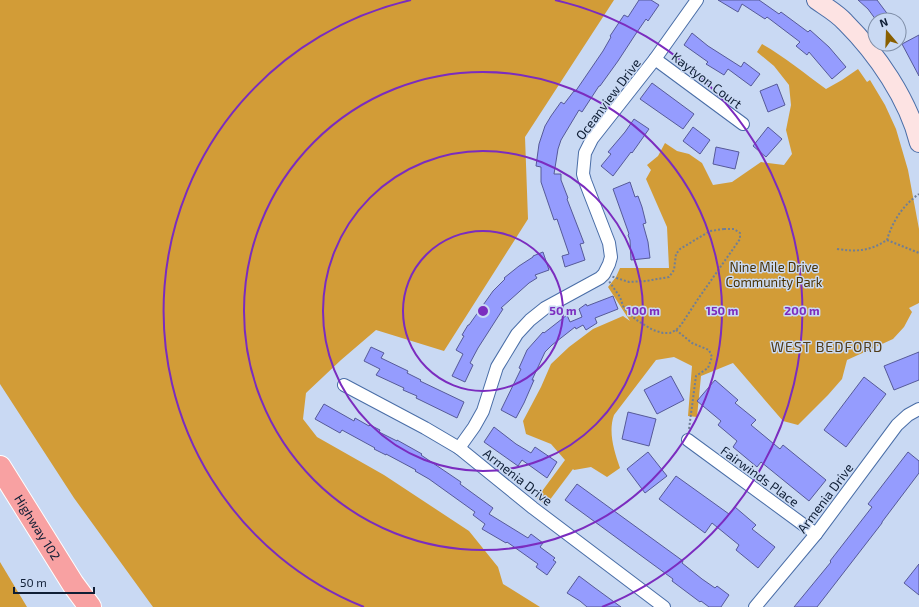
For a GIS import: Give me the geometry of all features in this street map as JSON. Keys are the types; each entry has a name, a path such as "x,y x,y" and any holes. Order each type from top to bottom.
{"highway":[{"name":"Highway 102","path":"0,467 73,584 90,607"},
{"name":"Highway 102","path":"0,496 72,607"},
{"path":"73,584 95,607"}],"street":[{"name":"Oceanview Drive","path":"604,274 609,264 610,250 606,232 585,181 583,168 585,153 592,139 655,59 697,0"},
{"path":"816,0 844,21 872,51 899,94 916,129 919,143"},
{"name":"Kaytyon Court","path":"655,59 743,124"},
{"path":"459,448 474,428 483,411 497,368 517,334 530,320 545,308 594,282 604,274"},
{"name":"Armenia Drive","path":"344,385 425,428 459,448 533,508 664,607"},
{"name":"Armenia Drive","path":"755,607 816,534 897,425 908,415 919,409"},
{"name":"Fairwinds Place","path":"688,440 816,534"}],"path":[{"path":"837,249 853,252 875,248 887,240 890,229 900,212 919,194"},
{"path":"724,229 734,229 740,233 740,239 698,298 681,325 670,333 663,333 653,330 628,313 623,306 620,297 604,274 629,282 669,277 674,270 676,254 680,249 697,238 710,231 724,229"},
{"path":"887,240 919,253"},
{"path":"676,330 692,342 709,350 712,357 708,368 696,376 688,440"}],"green space":[{"path":"0,0 614,0 525,137 528,219 444,351 376,330 306,393 303,419 317,437 384,475 469,531 498,567 503,584 540,607 153,607 74,498 0,384"},
{"name":"Nine Mile Drive Community Park","path":"762,44 787,60 826,89 858,69 867,82 870,80 885,105 896,129 908,170 919,229 919,303 909,308 912,312 904,327 893,339 847,360 842,379 798,425 783,421 733,363 701,376 697,417 688,416 692,366 674,357 656,360 614,415 612,421 614,448 620,468 607,477 591,467 573,469 546,505 537,498 565,460 551,444 526,434 523,421 551,364 569,347 593,329 623,316 630,321 608,287 616,277 620,268 669,268 667,227 646,179 651,170 647,165 658,156 665,143 677,151 689,154 702,163 713,185 732,182 761,162 784,165 792,154 786,130 791,105 789,85 774,66 757,52"},
{"path":"0,562 27,607 0,607"}],"building":[{"path":"639,0 651,0 659,5 648,21 646,19 582,112 579,110 561,140 558,149 554,174 561,174 561,180 568,198 567,199 584,243 580,244 585,260 565,267 562,256 569,254 557,219 554,220 541,182 541,167 536,166 539,144 545,126 551,116 561,102 564,104 574,91 575,92 603,51 611,37 610,36 624,15 628,17"},
{"path":"718,0 759,0 779,14 781,12 808,32 810,30 829,47 846,67 832,79 809,52 807,55 796,46 800,42 767,17 765,19 742,4 738,12"},
{"path":"858,0 877,0 886,12 870,12"},
{"path":"692,33 708,46 741,67 744,62 760,74 751,86 728,69 724,75 706,64 708,62 684,45"},
{"path":"919,35 919,76 906,52 907,41"},
{"path":"652,83 694,114 683,129 640,99"},
{"path":"777,84 785,105 768,112 760,91"},
{"path":"634,119 649,129 613,176 601,166 611,154 608,152"},
{"path":"693,127 710,140 700,154 683,141"},
{"path":"768,127 782,139 766,157 753,146"},
{"path":"716,147 739,152 735,169 713,164"},
{"path":"630,182 635,197 638,196 642,207 646,223 643,224 648,242 650,258 631,260 629,234 613,189"},
{"path":"543,252 549,270 535,275 537,278 529,283 501,308 503,309 470,363 473,365 465,382 452,376 463,354 456,350 468,325 493,291 505,279 504,278 533,256"},
{"path":"613,296 618,309 595,318 597,323 586,330 583,325 576,329 575,327 545,352 532,380 534,380 524,403 516,418 501,410 521,369 519,368 527,350 543,332 544,333 567,315 570,322 582,317 579,309 586,304 587,306"},
{"path":"371,347 384,353 381,358 408,371 407,373 421,380 420,381 464,402 457,418 416,398 417,396 403,390 404,388 376,375 380,369 364,361"},
{"path":"919,352 919,380 894,390 884,366"},
{"path":"671,376 684,400 657,414 644,390"},
{"path":"864,377 886,394 846,447 824,430"},
{"path":"715,380 738,400 735,403 756,420 751,425 780,449 783,445 826,480 809,501 761,462 757,467 733,447 737,441 718,425 721,421 697,401"},
{"path":"324,404 354,421 355,418 380,430 379,432 422,454 421,455 461,482 460,484 493,508 489,514 528,538 531,534 543,543 540,547 555,558 553,560 556,562 547,575 536,567 538,564 507,542 506,543 482,529 485,524 473,515 475,512 429,479 415,471 416,470 374,449 375,448 342,430 340,433 315,419"},
{"path":"628,412 656,419 649,446 622,439"},
{"path":"494,427 516,444 531,453 535,447 557,462 547,478 522,460 518,466 484,442"},
{"path":"648,452 667,476 645,493 627,469"},
{"path":"908,452 919,461 919,473 817,607 794,607 831,562 830,561 872,507 868,504"},
{"path":"676,476 729,514 735,507 756,525 752,529 775,547 758,568 736,550 739,545 712,523 705,533 659,499"},
{"path":"577,484 683,561 682,563 702,579 715,588 717,586 729,595 721,607 709,607 701,601 700,602 672,581 673,579 565,500"},
{"path":"919,564 919,595 904,583"},
{"path":"579,576 621,607 587,607 567,593"}],"district":[{"name":"WEST BEDFORD","path":"827,347"}]}
